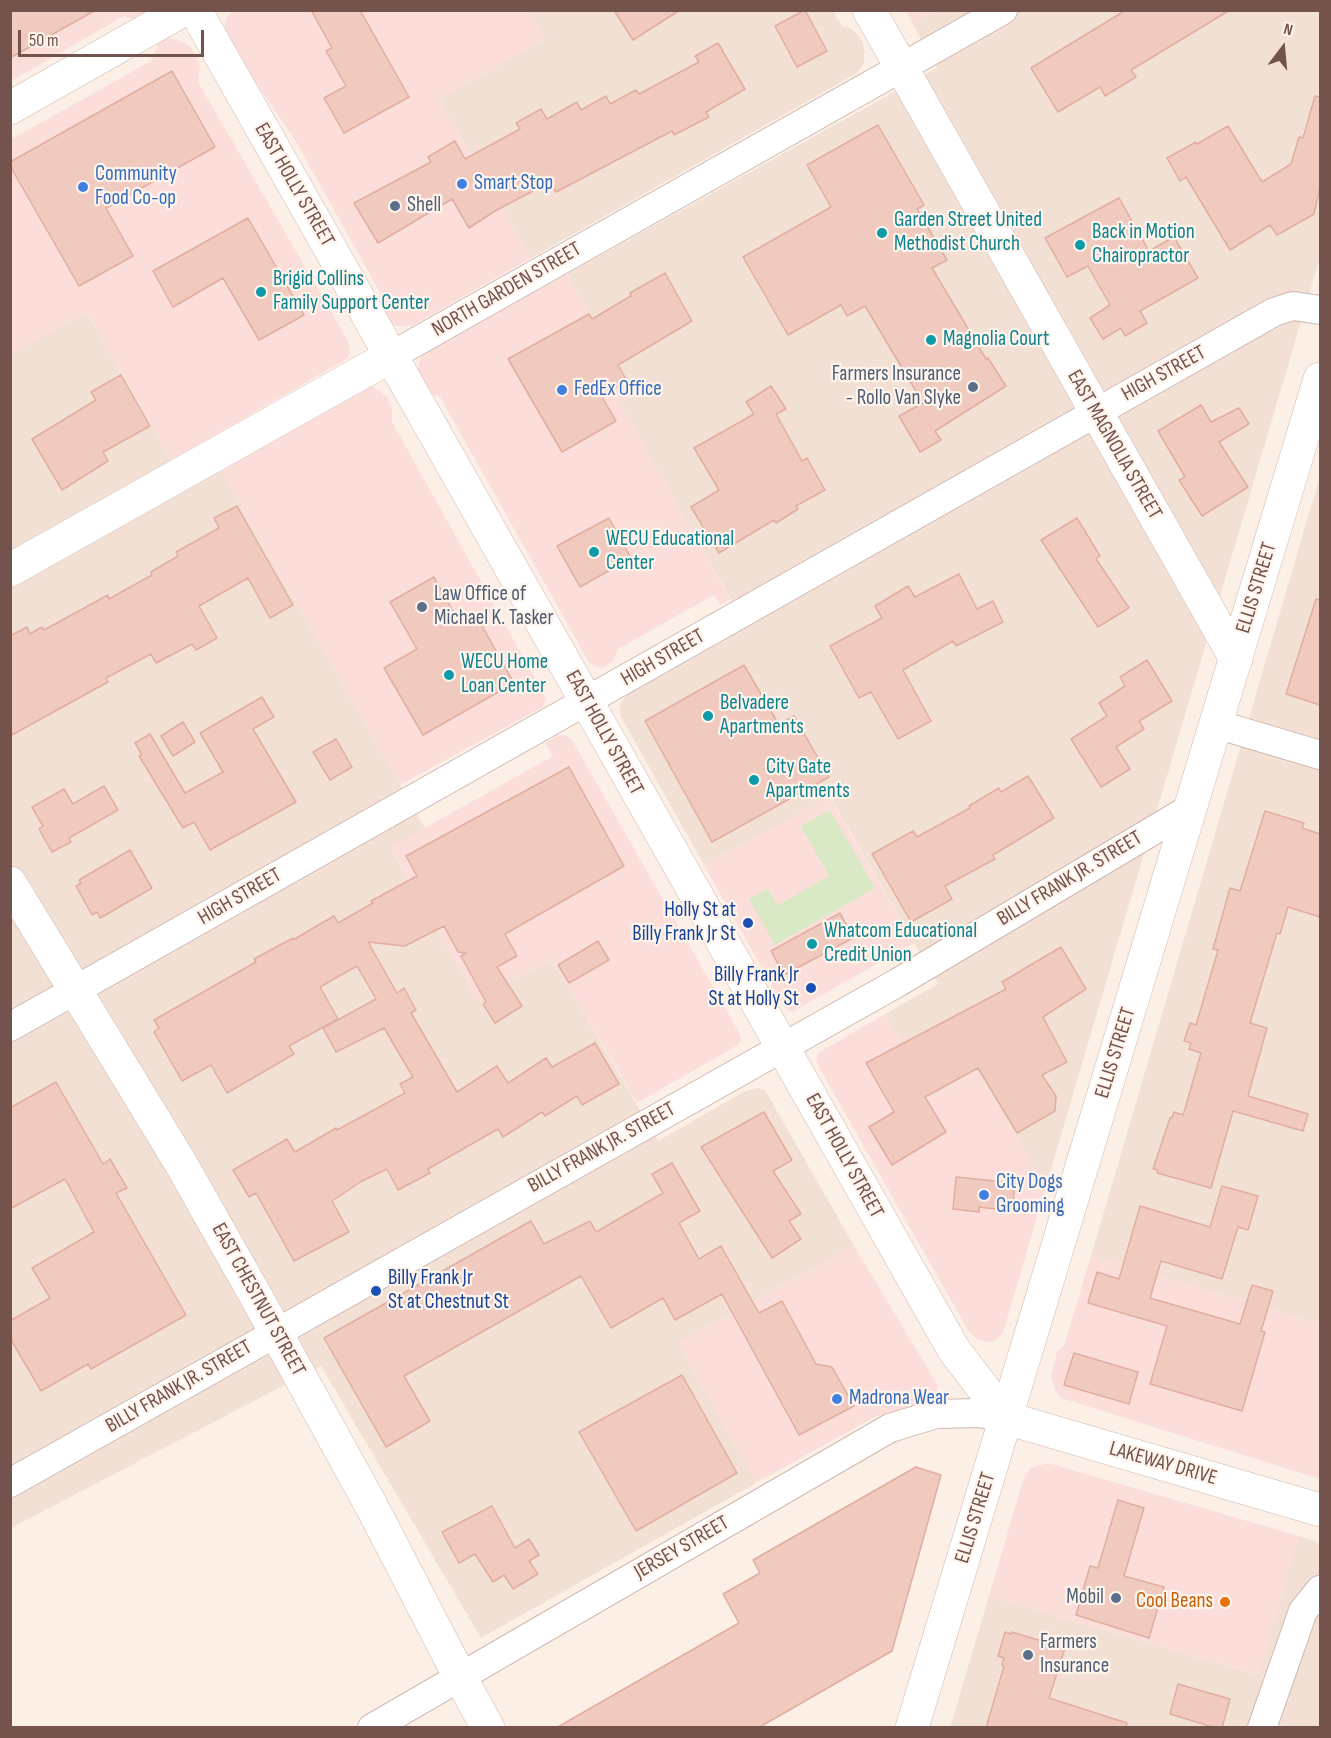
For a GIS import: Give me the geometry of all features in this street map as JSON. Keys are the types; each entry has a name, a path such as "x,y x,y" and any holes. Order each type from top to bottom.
{"main road":[{"path":"10,108 183,10"},
{"name":"EAST HOLLY STREET","path":"195,10 954,1350 1006,1418"},
{"name":"EAST MAGNOLIA STREET","path":"868,10 1236,659"},
{"name":"NORTH GARDEN STREET","path":"10,570 391,356"},
{"name":"ELLIS STREET","path":"912,1728 1320,379"},
{"name":"EAST CHESTNUT STREET","path":"10,883 180,1162 372,1507 488,1728"},
{"name":"LAKEWAY DRIVE","path":"1006,1418 1320,1510"}],"street":[{"name":"NORTH GARDEN STREET","path":"391,356 1003,10"},
{"name":"HIGH STREET","path":"10,1027 1274,312 1293,306 1320,310"},
{"path":"1216,724 1320,755"},
{"name":"BILLY FRANK JR. STREET","path":"10,1483 897,983 1191,808"},
{"name":"JERSEY STREET","path":"372,1728 890,1428 936,1414 979,1413 1006,1418"},
{"path":"1262,1728 1303,1611 1320,1590"}],"shaded area":[{"path":"235,10 529,11 545,39 439,99 531,258 413,325 403,327 385,320 381,310 383,298 295,140 229,43 225,33 225,24 227,17"},
{"path":"11,11 152,11 141,18 133,19 124,16 11,81"},
{"path":"529,11 833,11 842,26 852,29 860,37 864,46 864,62 857,73 531,258 439,99 545,39"},
{"path":"906,11 936,11 912,23"},
{"path":"936,11 1320,11 1320,257 1046,1186 977,1071 931,1097 885,1014 938,984 830,797 704,865 620,715 620,704 626,695 746,626 619,402 635,394 567,274 937,68 912,23"},
{"path":"168,38 190,46 200,64 198,82 348,341 350,353 345,360 171,460 87,312 11,354 10,140 151,61 158,43"},
{"path":"567,274 636,394 620,403 730,599 720,605 714,595 618,649 613,661 602,668 590,664 440,397 426,391 417,371 421,356 428,351"},
{"path":"86,311 187,488 221,470 425,828 391,848 477,1000 552,959 658,1141 745,1091 759,1088 765,1090 854,1246 678,1343 756,1483 481,1638 321,1366 11,1528 11,354"},
{"path":"367,387 374,387 386,396 392,408 392,422 546,698 543,707 400,785 221,470 345,401 352,393"},
{"path":"1320,476 1320,1324 1091,1256"},
{"path":"559,735 567,736 572,740 740,1034 741,1039 738,1045 637,1103 552,959 477,1000 391,847 553,756 545,743"},
{"path":"829,797 914,943 792,1012 784,1007 704,865"},
{"path":"885,1014 931,1097 977,1071 1046,1186 1003,1333 994,1341 986,1342 977,1339 969,1332 816,1062 818,1053"},
{"path":"854,1246 937,1384 937,1394 931,1402 916,1411 876,1416 756,1483 678,1343"},
{"path":"1091,1256 1320,1324 1320,1479 1061,1398 1055,1390 1051,1376 1057,1352 1064,1346"},
{"path":"1048,1463 1299,1536 1259,1675 989,1596 1024,1477 1031,1468"},
{"path":"1299,1536 1320,1543 1320,1727 950,1728 989,1596 1258,1675"}],"green space":[{"path":"830,810 875,888 775,945 749,899 768,889 778,905 829,876 801,826"}],"building":[{"path":"10,10 96,10 10,58"},
{"path":"311,10 360,10 409,97 344,133 324,98 346,86 326,51 332,48"},
{"path":"614,10 680,10 633,40"},
{"path":"805,10 827,51 797,67 775,26"},
{"path":"1126,10 1230,10 1131,70 1136,77 1105,96 1100,87 1058,112 1031,68"},
{"path":"718,43 745,89 706,112 709,117 674,135 672,131 556,192 550,182 495,211 469,228 452,199 378,243 354,203 431,162 428,157 455,141 465,159 520,129 516,123 541,109 547,119 577,102 581,110 606,96 610,104 636,90 639,94 699,62 695,56"},
{"name":"Community Food Co-op","path":"172,71 215,147 106,208 133,256 79,286 10,166 10,162"},
{"path":"1315,96 1320,97 1320,187 1314,214 1277,235 1270,225 1230,250 1186,177 1180,181 1167,158 1228,126 1262,182 1291,164 1299,137 1303,138"},
{"name":"Garden Street United Methodist Church","path":"878,125 924,205 917,209 947,260 932,268 986,359 988,358 1006,386 935,431 941,440 920,452 899,416 923,403 865,306 847,316 841,305 788,335 743,257 831,207 807,165"},
{"path":"1119,198 1149,251 1174,237 1198,278 1140,311 1147,323 1125,336 1121,328 1103,339 1090,318 1110,305 1088,266 1067,277 1045,238"},
{"name":"Brigid Collins Family Support Center","path":"248,218 304,315 259,340 223,278 173,307 153,271"},
{"path":"665,273 692,321 618,365 627,381 601,395 616,421 562,452 508,359 589,314 592,319"},
{"path":"121,375 150,426 103,452 108,461 62,490 32,439 96,400 91,392"},
{"path":"771,386 786,409 776,414 802,461 807,458 825,490 796,506 798,509 776,523 774,520 719,553 691,507 719,490 694,448 754,414 746,402"},
{"path":"1201,405 1211,422 1239,408 1249,424 1219,442 1248,487 1202,516 1179,480 1185,477 1158,431"},
{"path":"237,506 293,605 270,618 248,578 199,606 217,638 196,650 192,644 156,663 151,654 106,678 108,682 10,736 10,636 27,627 30,634 42,627 44,630 108,595 109,599 152,575 151,572 178,556 176,552 219,528 214,518"},
{"name":"WECU Educational Center","path":"609,518 631,558 580,587 557,546"},
{"path":"1077,518 1100,556 1096,559 1129,608 1098,627 1041,540"},
{"path":"959,574 977,609 993,601 1003,622 956,646 953,641 903,670 931,721 898,739 871,692 859,698 830,646 882,618 875,606 908,586 915,597"},
{"name":"WECU Home Loan Center","path":"434,577 460,624 476,615 514,683 423,735 384,668 417,649 390,602"},
{"path":"1316,599 1320,600 1320,705 1286,694"},
{"path":"1147,660 1172,701 1139,721 1144,729 1116,747 1130,769 1101,787 1071,739 1107,716 1099,703 1125,686 1120,677"},
{"path":"744,665 779,725 794,716 829,777 712,842 645,721"},
{"path":"262,697 274,717 253,729 296,802 210,850 194,822 183,828 139,756 142,755 135,743 150,734 185,793 223,772 200,733"},
{"path":"183,722 195,742 173,756 161,736"},
{"path":"336,739 352,767 330,780 313,752"},
{"path":"569,767 624,866 505,934 517,956 497,967 522,1006 495,1023 483,1004 486,1002 461,956 466,953 458,952 444,926 405,946 368,942 397,993 404,988 416,1010 411,1013 457,1092 497,1066 508,1083 546,1058 552,1067 595,1043 619,1084 582,1105 577,1096 545,1116 542,1112 503,1137 498,1129 428,1169 430,1173 398,1190 387,1169 362,1181 332,1201 349,1232 294,1261 256,1193 249,1197 233,1170 287,1139 295,1152 405,1093 400,1084 413,1077 384,1028 336,1052 323,1028 376,999 357,966 320,987 338,1019 289,1046 294,1054 227,1093 211,1065 182,1081 154,1032 159,1028 154,1020 256,962 254,959 334,916 338,923 373,903 371,901 417,876 406,856"},
{"path":"1028,776 1054,818 993,855 995,859 945,886 952,899 911,922 872,854 913,831 917,837 970,808 969,806 999,788 1001,792"},
{"path":"104,786 118,810 69,838 71,842 52,852 39,829 43,826 32,807 64,789 73,804"},
{"path":"1265,811 1304,823 1302,828 1320,834 1320,917 1288,907 1280,934 1277,933 1250,1023 1267,1028 1248,1096 1308,1114 1303,1131 1233,1111 1211,1188 1157,1173 1158,1170 1153,1169 1170,1118 1174,1112 1183,1115 1185,1109 1201,1053 1189,1049 1191,1043 1184,1041 1190,1023 1196,1025 1218,950 1213,949 1230,888 1240,891"},
{"path":"130,850 152,888 100,918 97,912 92,915 76,886 81,883 79,880"},
{"name":"Whatcom Educational Credit Union","path":"840,913 853,938 784,975 771,951"},
{"path":"598,941 609,960 569,983 558,965"},
{"path":"1061,947 1086,989 1043,1017 1067,1062 1042,1075 1056,1096 1055,1111 1017,1133 978,1068 925,1097 946,1132 892,1165 869,1127 894,1112 866,1063 1006,989 1002,982"},
{"path":"56,1082 103,1164 110,1159 127,1188 116,1193 186,1315 91,1369 88,1364 41,1391 10,1338 10,1321 50,1298 32,1268 94,1232 65,1179 10,1209 10,1108"},
{"path":"764,1112 792,1160 773,1171 801,1214 789,1221 801,1239 772,1258 701,1147"},
{"path":"672,1163 700,1211 679,1223 699,1259 721,1246 759,1313 782,1301 816,1364 832,1367 854,1406 799,1435 722,1294 675,1320 663,1298 611,1328 581,1276 404,1376 430,1421 386,1447 324,1338 531,1221 544,1244 590,1221 596,1232 663,1193 652,1174"},
{"name":"City Dogs Grooming","path":"956,1177 1015,1183 1012,1211 979,1207 979,1212 953,1209"},
{"path":"1222,1186 1258,1196 1248,1230 1238,1227 1222,1279 1161,1261 1150,1298 1240,1324 1252,1285 1273,1291 1261,1331 1265,1332 1242,1411 1150,1384 1167,1326 1088,1303 1097,1272 1119,1279 1140,1206 1210,1227"},
{"path":"1074,1353 1138,1372 1129,1404 1064,1385"},
{"path":"682,1375 737,1473 636,1531 579,1432"},
{"path":"916,1467 941,1475 892,1651 758,1728 556,1728 739,1623 723,1594 760,1573 753,1560"},
{"path":"1118,1500 1144,1508 1124,1576 1164,1587 1149,1638 1076,1615 1090,1566 1098,1568"},
{"path":"492,1506 515,1548 529,1539 539,1555 529,1561 538,1574 513,1589 504,1575 493,1582 475,1554 459,1563 442,1532"},
{"path":"1005,1632 1011,1634 1012,1632 1065,1648 1049,1698 1127,1723 1126,1728 986,1728 1004,1666 1002,1665 1004,1658 998,1656"},
{"path":"1178,1684 1230,1699 1222,1728 1170,1714"}],"place":[{"name":"Smart Stop","path":"462,184"},
{"name":"Community Food Co-op","path":"83,187"},
{"name":"Shell","path":"395,206"},
{"name":"Garden Street United Methodist Church","path":"882,233"},
{"name":"Back in Motion Chairopractor","path":"1080,245"},
{"name":"Brigid Collins Family Support Center","path":"261,292"},
{"name":"Magnolia Court","path":"931,340"},
{"name":"Farmers Insurance - Rollo Van Slyke","path":"973,387"},
{"name":"FedEx Office","path":"562,390"},
{"name":"WECU Educational Center","path":"594,552"},
{"name":"Law Office of Michael K. Tasker","path":"422,607"},
{"name":"WECU Home Loan Center","path":"449,675"},
{"name":"Belvadere Apartments","path":"708,716"},
{"name":"City Gate Apartments","path":"754,780"},
{"name":"Holly St at Billy Frank Jr St","path":"748,923"},
{"name":"Whatcom Educational Credit Union","path":"812,944"},
{"name":"Billy Frank Jr St at Holly St","path":"811,988"},
{"name":"City Dogs Grooming","path":"984,1195"},
{"name":"Billy Frank Jr St at Chestnut St","path":"376,1291"},
{"name":"Madrona Wear","path":"837,1399"},
{"name":"Mobil","path":"1116,1598"},
{"name":"Cool Beans","path":"1225,1602"},
{"name":"Farmers Insurance","path":"1028,1655"}]}
